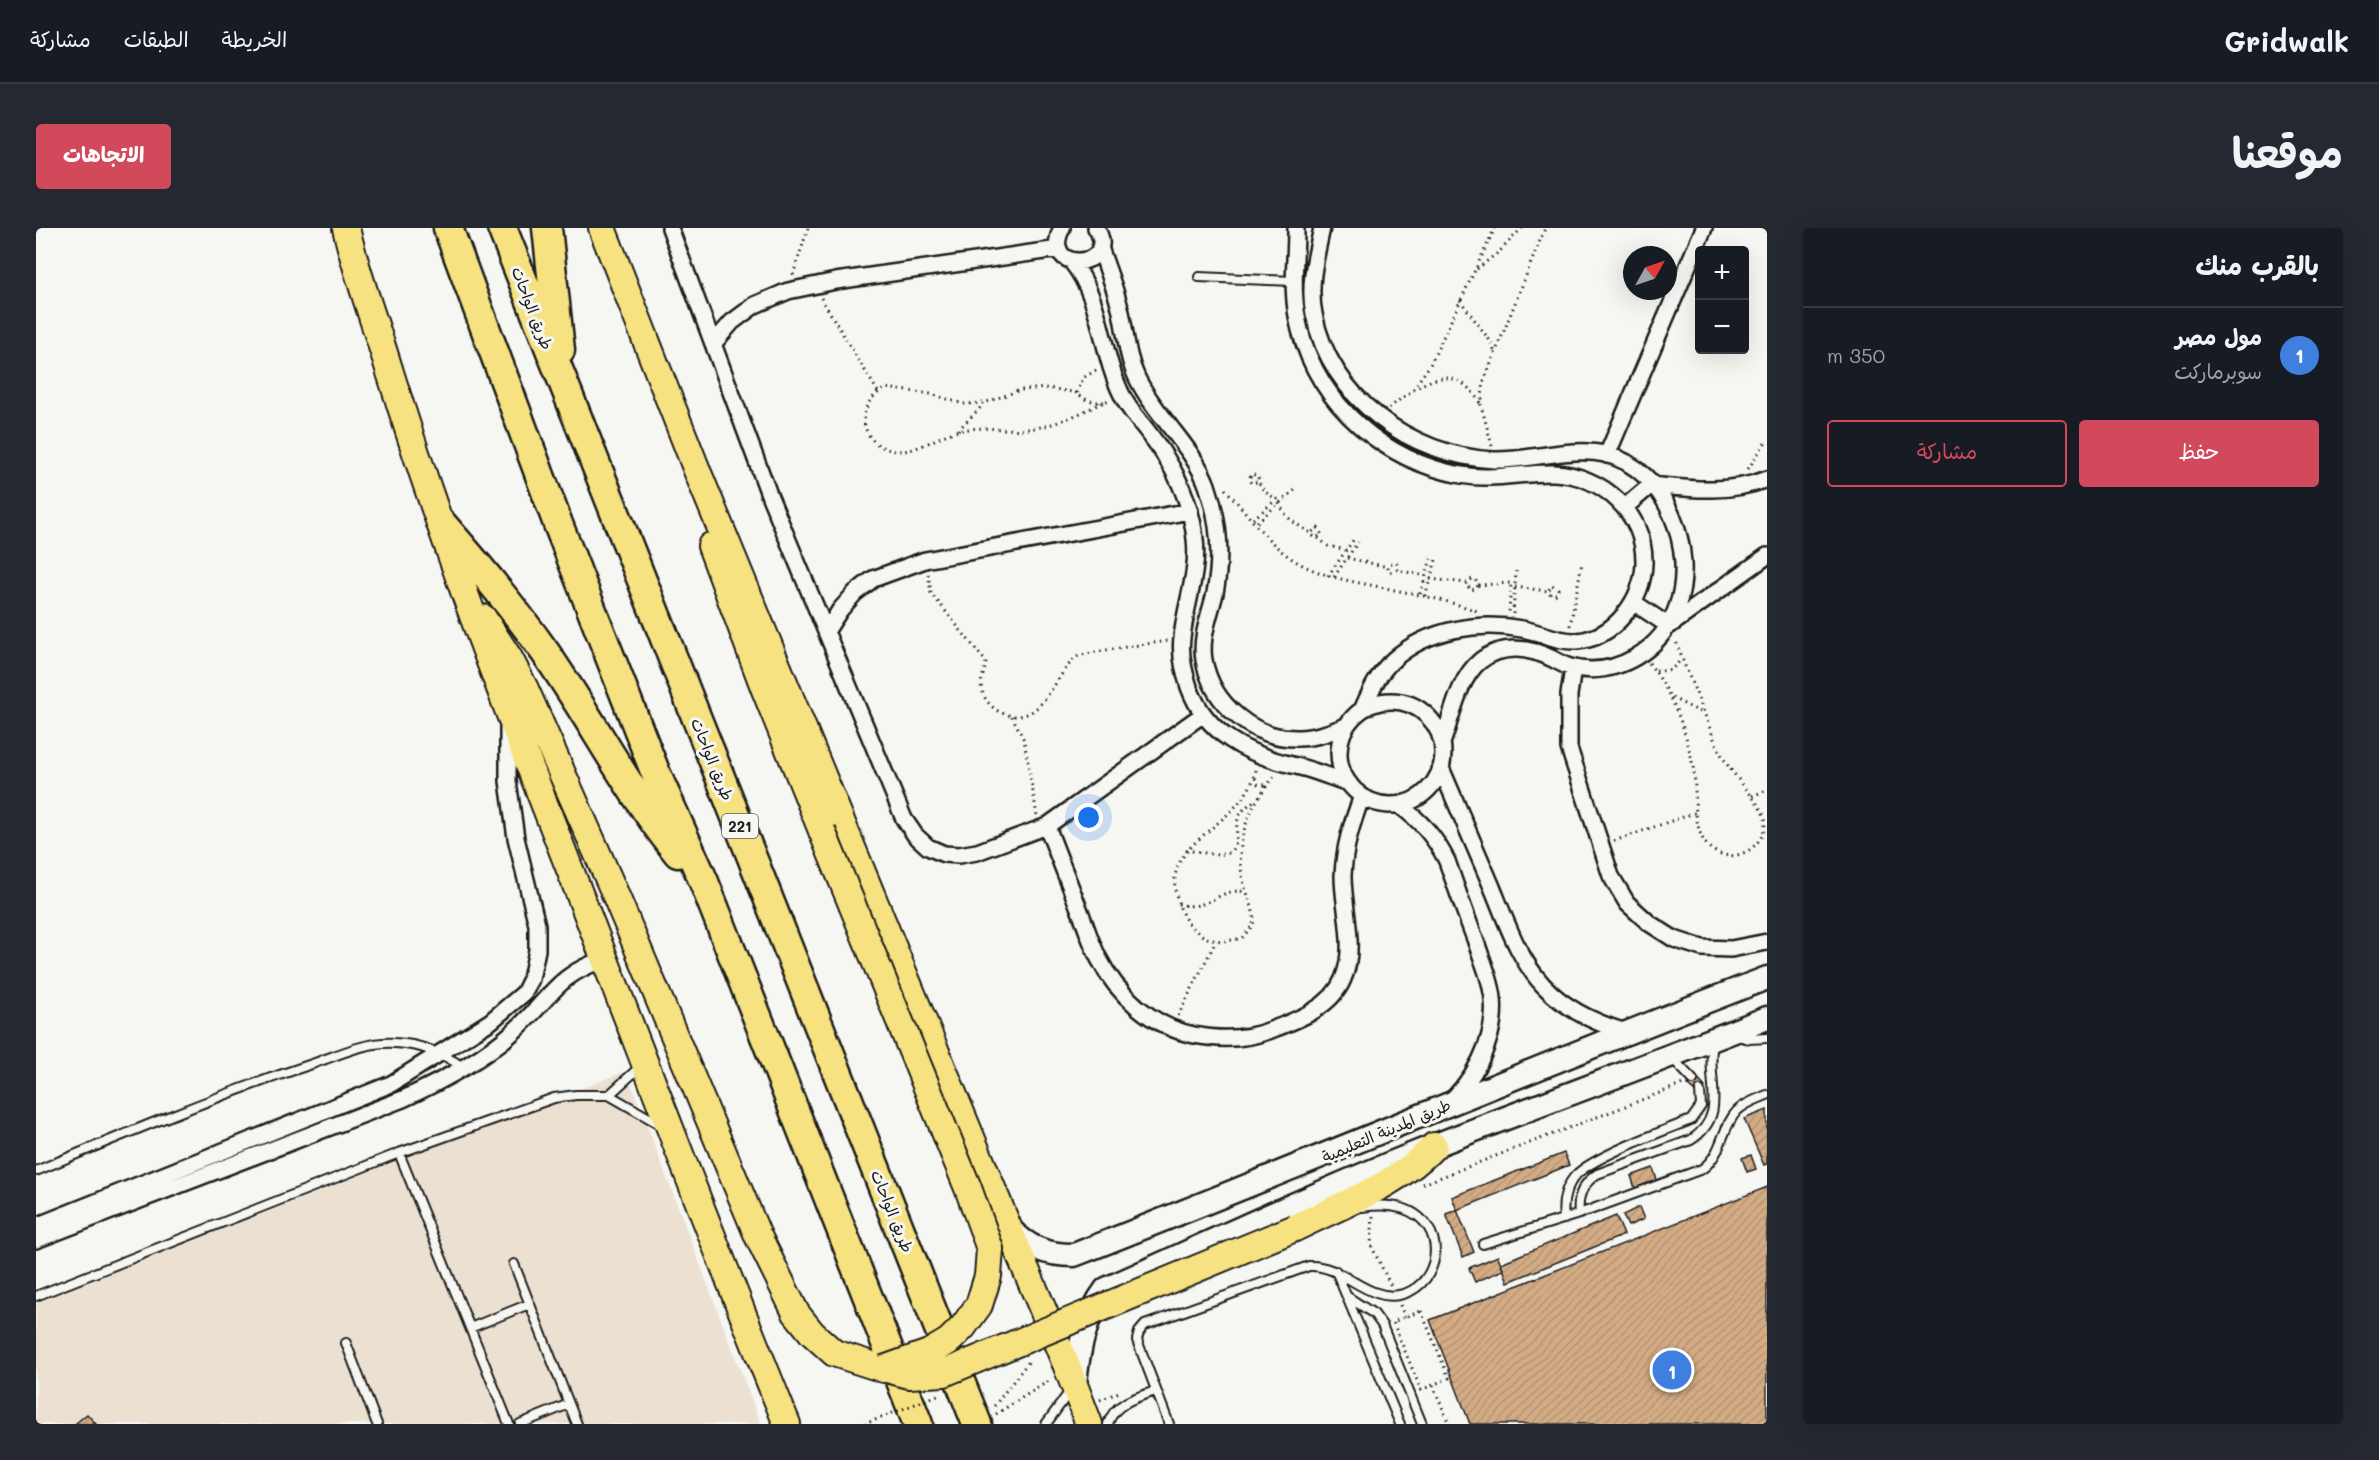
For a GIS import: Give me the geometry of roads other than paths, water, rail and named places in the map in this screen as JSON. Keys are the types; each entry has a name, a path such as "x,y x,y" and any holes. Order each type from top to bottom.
{"highway":[{"path":"448,228 570,556 656,774 704,882 918,1424"},
{"name":"طريق الواحات","path":"502,228 742,830 987,1416"},
{"path":"547,228 564,388"},
{"path":"442,524 526,627 655,822 704,882"}],"main road":[{"path":"346,228 355,268 420,470 442,524 464,595 737,1303 787,1424"},
{"path":"602,228 698,473 1008,1227 1072,1376 1089,1424"},
{"path":"698,473 697,491 714,556 822,831 968,1188 990,1249 988,1276 979,1305 963,1327 949,1341 929,1353 884,1369"},
{"path":"464,595 486,623 520,678 613,890 758,1236 796,1313 834,1353 909,1375 944,1373 1295,1228 1328,1201 1403,1172 1434,1146"}],"street":[{"path":"670,228 770,497 904,819 915,835 928,847 944,854 959,855 977,852 1043,827 1202,715"},
{"path":"1062,228 1058,242 1059,249 1080,272 1093,299 1121,394 1129,409 1171,465 1190,511 1195,540 1195,570 1182,638 1186,678 1202,715 1230,741 1257,755 1348,783"},
{"path":"1296,228 1293,282 1301,332 1308,353 1330,393 1344,410 1377,440 1416,462 1460,475 1509,477 1541,473 1572,476 1601,488 1625,507 1636,525 1642,544 1644,564 1641,584 1633,602 1623,617 1594,637 1576,641 1506,627 1460,629 1436,635 1413,645 1393,660 1374,683 1362,710 1346,726 1342,737 1339,755 1343,772 1348,783 1362,796 1380,804 1399,805 1422,795 1434,783 1441,768 1442,743 1468,675 1480,661 1497,651 1516,648 1536,651 1573,668 1597,669 1618,666 1642,654 1670,626 1766,559"},
{"path":"1322,228 1312,277 1313,312 1323,346 1339,378 1356,397 1396,429 1442,450 1496,460 1518,460 1582,452 1607,455 1630,466 1651,485 1665,503 1675,522 1681,543 1684,564 1682,586 1670,626"},
{"path":"1607,455 1704,228"},
{"path":"1097,229 1100,247 1116,292 1131,366 1152,404 1187,448 1203,476 1216,519 1219,555 1215,591 1204,640 1204,659 1217,694 1247,724 1278,736 1297,738 1316,736 1346,726"},
{"path":"1071,261 1088,261 1100,247"},
{"path":"713,344 732,322 754,305 788,291 836,281 1059,249"},
{"path":"1112,369 1131,366"},
{"path":"1437,468 1444,461 1442,450"},
{"path":"1625,507 1651,485 1701,490 1731,489 1749,486 1767,479"},
{"path":"827,630 855,593 873,579 925,560 1190,511"},
{"path":"1633,602 1670,626"},
{"path":"1182,638 1204,640"},
{"path":"1573,668 1569,695 1569,748 1611,876 1627,903 1649,923 1674,939 1702,948 1731,949 1767,942"},
{"path":"1362,710 1383,702 1395,701 1416,708 1433,722 1442,743"},
{"path":"36,1226 391,1084 507,1010 524,993 531,979 535,960 537,925 516,838 508,781 508,712"},
{"path":"1441,768 1510,931 1528,967 1561,1002 1603,1025 1626,1032"},
{"path":"1043,827 1098,957 1112,980 1129,999 1149,1016 1172,1028 1209,1038 1247,1037 1297,1020 1333,995 1343,981 1348,963 1349,945 1343,876 1346,842 1362,796"},
{"path":"1399,805 1428,829 1447,861 1491,985 1493,1011 1486,1046 1467,1084 1449,1104"},
{"path":"36,1240 403,1099 435,1084 512,1034 566,977 605,959"},
{"name":"طريق المدينة التعليمية","path":"1008,1227 1021,1240 1037,1250 1056,1255 1074,1255 1317,1160 1626,1032 1767,978"},
{"name":"طريق المدينة التعليمية","path":"1434,1146 1671,1057 1767,1018"},
{"path":"274,1131 280,1146"},
{"path":"1317,1160 1328,1201"},
{"name":"طريق المدينة التعليمية","path":"1072,1376 1086,1322 1094,1305 1106,1289 1328,1201"}],"lane":[{"path":"1199,277 1293,282"},
{"path":"1579,1214 1581,1191 1597,1174 1691,1140 1704,1130 1714,1109 1710,1064 1723,1036 1749,1039 1767,1038"},
{"path":"36,1171 268,1078 366,1046 393,1042 441,1052 463,1067"},
{"path":"1671,1057 1692,1080"},
{"path":"609,1095 644,1063"},
{"path":"1564,1219 1566,1190 1577,1174 1594,1162 1691,1120 1701,1106 1700,1091"},
{"path":"36,1296 399,1154 554,1098 609,1095 672,1132"},
{"path":"1483,1244 1579,1214 1702,1169 1718,1153 1737,1112 1747,1103 1767,1095"},
{"path":"399,1154 509,1424"},
{"path":"1169,1424 1137,1340 1142,1328 1302,1268 1323,1267 1336,1271 1376,1293 1396,1295 1407,1293 1424,1282 1434,1264 1435,1243 1426,1225 1410,1212 1387,1205 1328,1201"},
{"path":"514,1264 577,1424"},
{"path":"1336,1271 1400,1424"},
{"path":"1348,1297 1374,1314 1382,1325 1422,1424"},
{"path":"470,1328 530,1304"},
{"path":"346,1343 377,1424"},
{"path":"1046,1424 1072,1376"},
{"path":"1108,1424 1111,1415 1121,1405 1156,1391"},
{"path":"520,1424 569,1404"}],"place":[{"name":"مول مصر","path":"1672,1370"}]}
